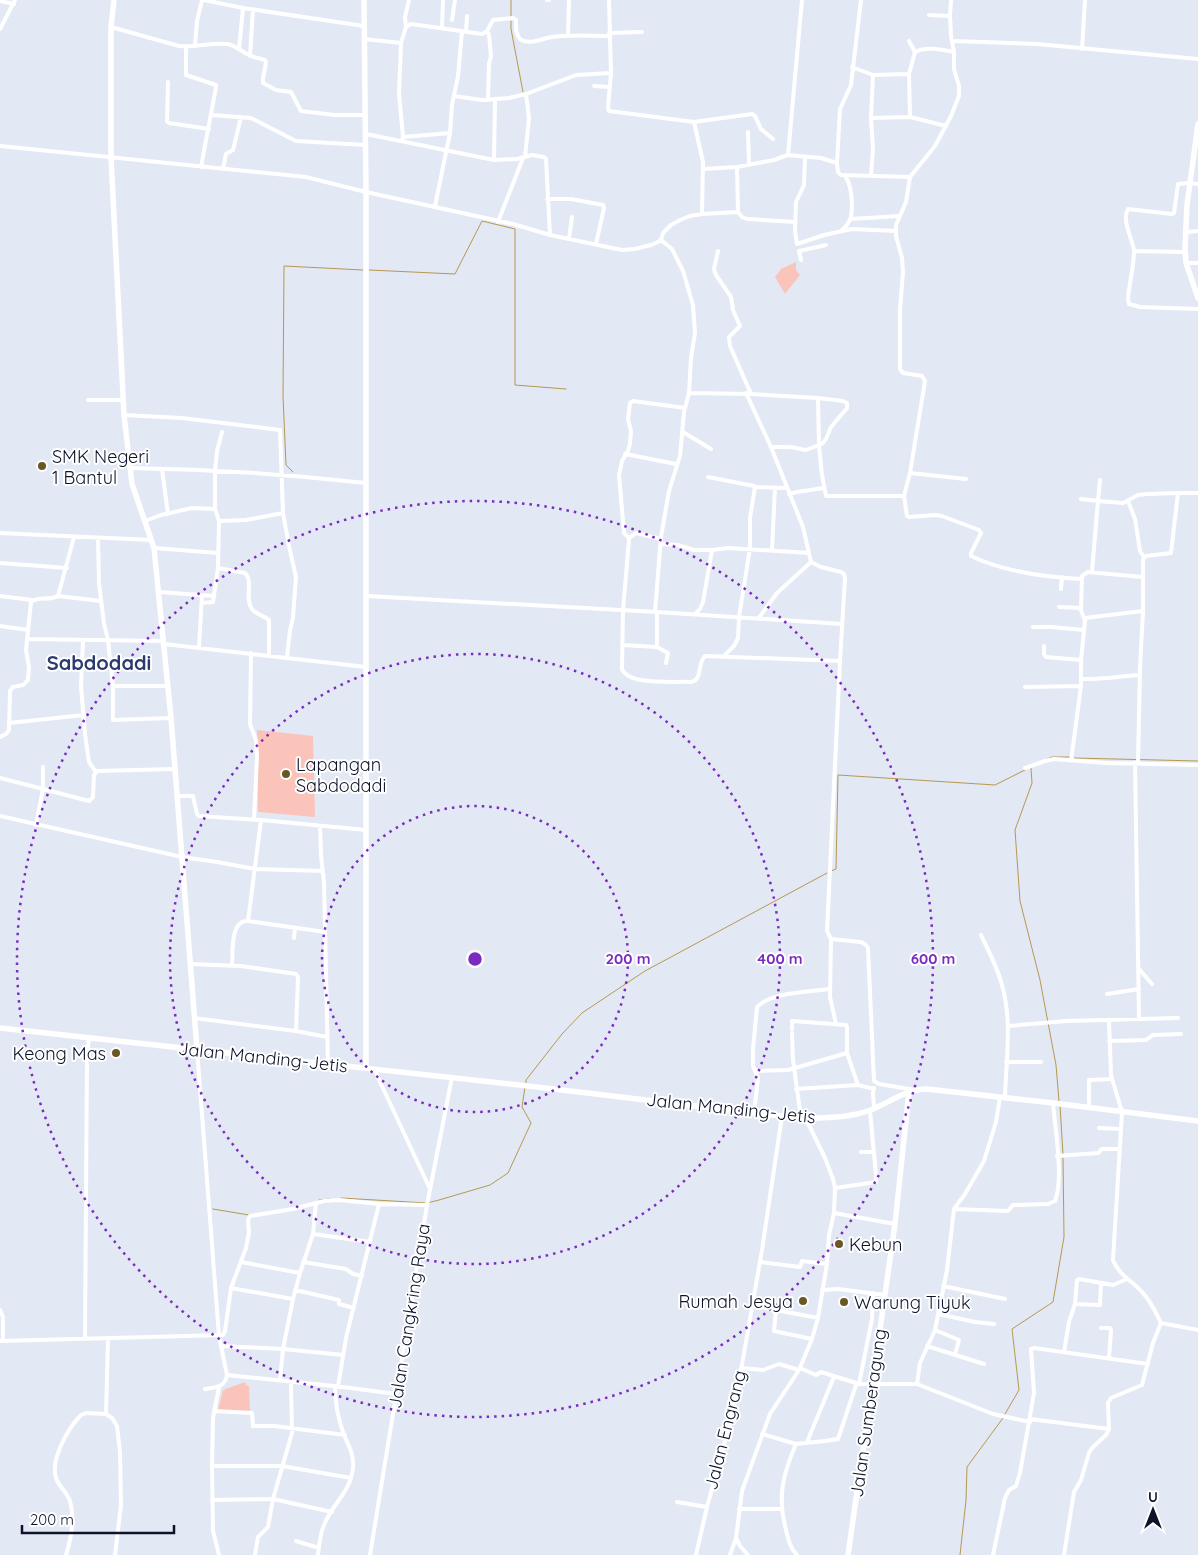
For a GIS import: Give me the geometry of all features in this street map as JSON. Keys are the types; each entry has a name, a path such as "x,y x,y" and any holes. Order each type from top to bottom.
{"street":[{"path":"114,0 111,26 111,157 124,415 132,484 154,548 159,592 182,856 219,1336 227,1375 226,1381 219,1387 204,1389"},
{"path":"195,45 197,21 203,0 243,8 364,26"},
{"path":"364,0 366,134 366,1068"},
{"path":"402,139 399,94 402,43 409,0"},
{"path":"452,20 455,0"},
{"path":"568,0 568,36"},
{"path":"610,0 611,73 609,111 694,122 752,114 764,133 773,139"},
{"path":"788,155 802,0"},
{"path":"861,0 851,85 840,109 838,172 846,176 910,178"},
{"path":"951,0 950,16 954,69 959,86 959,96 946,126 930,153 910,178 906,202 896,231 904,272 900,309 900,369 903,373 922,376 925,381 910,473 904,496 908,517 942,516 981,531 971,557 997,568 1081,579"},
{"path":"1082,49 1085,0"},
{"path":"0,1 14,2 0,28"},
{"path":"442,28 443,1"},
{"path":"239,49 243,8"},
{"path":"250,56 253,9"},
{"path":"929,15 950,16"},
{"path":"435,206 450,134 452,105 467,16"},
{"path":"406,27 411,24 482,34 486,31 492,20 511,18 516,20 518,36 523,40 534,41 568,36 642,32"},
{"path":"111,26 172,45 186,47 227,44 250,56 266,61 262,78 263,83 276,90 291,92 301,111 335,115 365,115"},
{"path":"486,31 491,56 488,100"},
{"path":"364,39 402,43"},
{"path":"909,41 915,52 909,74 910,117"},
{"path":"953,41 1021,43 1198,59"},
{"path":"186,47 186,76 216,85 201,167"},
{"path":"915,52 920,49 934,49 954,52"},
{"path":"852,67 873,75 909,74"},
{"path":"454,96 488,100 516,97 576,75 611,73"},
{"path":"871,176 873,75"},
{"path":"168,82 167,121 169,123 209,129"},
{"path":"594,86 610,87"},
{"path":"498,222 522,158 529,118 526,94"},
{"path":"494,160 495,100"},
{"path":"212,114 256,120 296,141 366,145"},
{"path":"224,169 226,154 233,150 241,117"},
{"path":"871,118 910,117 946,126"},
{"path":"694,122 703,169 702,214"},
{"path":"1198,124 1187,205 1185,252 1186,263 1198,298"},
{"path":"748,132 749,164"},
{"path":"366,134 402,139 446,151 494,160 540,155 546,159 550,235"},
{"path":"402,139 450,134"},
{"path":"0,146 306,177 513,224 550,235 622,250 651,245 660,240 670,225 680,220 702,214 738,212"},
{"path":"703,169 737,167 779,159 788,155 821,158 837,163"},
{"path":"801,260 795,222 796,198 804,181 805,157"},
{"path":"737,167 738,212 742,217 747,219 795,222"},
{"path":"841,231 850,219 850,186 846,176"},
{"path":"1198,184 1178,184 1174,213 1172,214 1127,211 1128,231 1134,251 1129,304 1140,307 1198,309"},
{"path":"547,198 580,200 602,205 604,208 596,244"},
{"path":"850,219 900,216"},
{"path":"569,239 572,217"},
{"path":"797,244 841,231 858,229 896,231"},
{"path":"1186,232 1198,231"},
{"path":"658,647 656,612 661,541 669,491 680,456 695,332 693,305 679,260 672,249 660,240"},
{"path":"799,251 826,245"},
{"path":"718,251 714,269 732,300 733,310 740,326 729,337 730,346 751,394"},
{"path":"1134,251 1185,252"},
{"path":"1186,263 1198,263"},
{"path":"689,393 751,394 818,398 846,402 848,406 831,427 824,442 819,446 806,450 790,447 770,447"},
{"path":"746,394 803,527 812,562 841,572 844,575 828,931 831,939 829,989 836,1024"},
{"path":"818,398 819,446 825,495 828,497 904,496"},
{"path":"88,400 123,400"},
{"path":"629,538 624,533 619,487 621,466 630,443 631,435 628,419 632,401 685,408"},
{"path":"124,415 182,418 280,430 283,513 296,577 287,657"},
{"path":"202,603 212,603 218,568 219,521 216,509 215,472 217,451 222,432"},
{"path":"683,432 711,449"},
{"path":"626,454 676,464"},
{"path":"129,468 282,474 366,483"},
{"path":"162,469 168,514"},
{"path":"910,473 966,479"},
{"path":"708,477 755,487 787,488"},
{"path":"1092,572 1100,480"},
{"path":"723,656 732,648 737,640 750,548 750,518 755,487"},
{"path":"772,550 775,488"},
{"path":"789,494 824,488"},
{"path":"1144,557 1171,553 1178,493"},
{"path":"1080,500 1118,504 1128,501 1135,496 1147,494 1198,493"},
{"path":"1128,501 1135,519 1140,551 1144,557 1137,761 1139,1018"},
{"path":"145,521 192,508 216,509"},
{"path":"219,521 246,520 283,513"},
{"path":"0,533 151,540"},
{"path":"809,553 750,548 694,550 636,533 629,538 623,610 623,673 634,678 650,681 694,682 697,679 704,657 723,656 840,662"},
{"path":"58,596 74,537"},
{"path":"98,538 101,601 113,686 113,720 170,718"},
{"path":"154,548 218,553"},
{"path":"694,615 700,609 703,602 712,550"},
{"path":"758,619 777,593 812,562"},
{"path":"0,563 66,568"},
{"path":"218,568 247,575 249,579 248,602 254,611 269,620 269,655"},
{"path":"1071,758 1081,686 1081,660 1085,618 1081,608 1081,579 1085,573 1092,572 1142,577"},
{"path":"1061,589 1062,578"},
{"path":"159,592 214,596"},
{"path":"199,647 202,595"},
{"path":"0,596 32,600 54,599 58,596 101,601"},
{"path":"366,596 842,624"},
{"path":"0,736 8,732 10,691 13,687 23,685 28,680 29,666 26,654 32,600"},
{"path":"1059,607 1081,608"},
{"path":"1085,618 1143,612"},
{"path":"0,626 28,630"},
{"path":"1033,627 1084,630"},
{"path":"27,639 164,642 366,667"},
{"path":"83,640 82,686 84,715 89,762 96,772"},
{"path":"622,645 658,647 668,653 666,664"},
{"path":"1044,646 1046,658 1081,660"},
{"path":"251,653 250,724 256,740 254,819"},
{"path":"1081,680 1102,680 1109,677 1140,675"},
{"path":"113,686 167,686"},
{"path":"1025,687 1081,686"},
{"path":"9,723 84,715"},
{"path":"1025,768 1050,759 1071,758 1198,765"},
{"path":"36,825 44,789 44,767"},
{"path":"96,772 174,769"},
{"path":"0,778 89,801 93,798 94,775 96,772"},
{"path":"177,796 193,796 197,814 200,816 254,819 366,830"},
{"path":"0,816 182,856 255,869 323,871"},
{"path":"248,921 261,820"},
{"path":"320,826 324,883 328,1065"},
{"path":"232,965 236,928 239,923 248,921 325,932"},
{"path":"294,938 295,928"},
{"path":"917,1384 920,1363 935,1330 947,1270 954,1209 984,1161 1003,1098 1008,1026 1003,988 981,935"},
{"path":"831,939 861,942 868,948 874,1081 876,1084 872,1109 876,1182 835,1188"},
{"path":"190,964 232,965 296,974 298,977 296,1031"},
{"path":"1138,968 1152,984"},
{"path":"754,1113 758,1078 753,1066 753,1049 758,1005 782,996 829,989"},
{"path":"1107,994 1139,989"},
{"path":"194,1018 296,1031 327,1037"},
{"path":"1008,1026 1054,1022 1178,1018"},
{"path":"1064,1555 1074,1492 1081,1480 1089,1453 1109,1430 1108,1403 1111,1398 1142,1385 1160,1323 1154,1308 1143,1293 1124,1281 1113,1258 1122,1112 1112,1079 1109,1020"},
{"path":"730,1555 736,1538 738,1509 744,1482 762,1434 770,1414 799,1369 812,1339 818,1318 834,1213 835,1188 833,1179 825,1158 803,1118 796,1089 792,1021 847,1025 847,1053 858,1085"},
{"name":"Jalan Manding-Jetis","path":"0,1028 452,1077 803,1118 848,1116 872,1109 915,1090 952,1091 1198,1121"},
{"path":"1109,1041 1146,1040 1153,1035 1181,1034"},
{"path":"85,1339 87,1074 89,1038"},
{"path":"756,1070 788,1070 847,1053"},
{"path":"1006,1062 1041,1062"},
{"path":"374,1069 430,1189"},
{"name":"Jalan Cangkring Raya","path":"370,1555 427,1203 452,1077"},
{"path":"1089,1107 1089,1080 1112,1079"},
{"path":"876,1084 915,1090"},
{"path":"796,1089 858,1085 874,1089"},
{"name":"Jalan Sumberagung","path":"848,1555 882,1320 909,1092"},
{"path":"954,1209 1008,1210 1013,1205 1048,1204 1055,1201 1059,1191 1054,1103"},
{"name":"Jalan Engrang","path":"696,1555 707,1506 731,1419 741,1368 760,1262 782,1116"},
{"path":"1099,1128 1121,1129"},
{"path":"1058,1156 1098,1153 1102,1149 1120,1149"},
{"path":"861,1152 880,1155"},
{"path":"0,1310 3,1317 1,1341 223,1335 230,1288 241,1262 248,1237 248,1220 250,1216 339,1200 379,1204 427,1203"},
{"path":"280,1380 283,1349 294,1290 313,1234 316,1203"},
{"path":"318,1555 323,1527 346,1490 351,1478 354,1460 336,1408 336,1386 379,1204"},
{"path":"834,1213 893,1223"},
{"path":"313,1234 370,1242"},
{"path":"241,1262 300,1273"},
{"path":"303,1262 346,1269 353,1274 362,1276"},
{"path":"760,1262 800,1267 802,1262 827,1264"},
{"path":"1064,1352 1069,1322 1075,1304 1078,1279 1113,1285 1124,1281"},
{"path":"1075,1304 1100,1305 1101,1283"},
{"path":"943,1286 1005,1299"},
{"path":"230,1288 293,1300"},
{"path":"822,1290 838,1289 884,1294"},
{"path":"294,1290 339,1300 339,1304 354,1308"},
{"path":"762,1434 796,1444 838,1439 856,1385 859,1384 872,1319 874,1293"},
{"path":"752,1305 818,1318"},
{"path":"776,1310 774,1331 812,1339"},
{"path":"938,1314 994,1324"},
{"path":"872,1319 882,1320"},
{"path":"1160,1323 1198,1330"},
{"path":"1101,1328 1110,1328 1111,1330 1109,1358"},
{"path":"935,1330 960,1340 956,1355"},
{"path":"106,1414 108,1338"},
{"path":"221,1346 283,1349 343,1355"},
{"path":"927,1346 984,1364"},
{"path":"994,1555 1005,1498 1009,1490 1016,1486 1030,1421 1034,1393 1031,1349 1148,1364"},
{"path":"741,1368 763,1370 779,1364 816,1375 821,1372 859,1384 917,1384 1000,1416 1109,1430"},
{"path":"227,1375 396,1394"},
{"path":"808,1442 834,1377"},
{"path":"255,1555 258,1537 268,1527 273,1499 292,1428 291,1382"},
{"path":"211,1555 219,1555 213,1531 212,1466 214,1411 219,1387"},
{"path":"214,1411 252,1413 253,1426 292,1428 345,1435"},
{"path":"66,1555 70,1538 72,1510 67,1493 55,1476 56,1459 61,1446 81,1415 86,1413 106,1414 112,1418 117,1426 122,1505 114,1555"},
{"path":"793,1554 786,1534 781,1509 786,1468 796,1444"},
{"path":"212,1466 282,1466 351,1478"},
{"path":"212,1500 273,1499 332,1512"},
{"path":"677,1502 707,1506"},
{"path":"738,1509 781,1509"},
{"path":"736,1538 748,1555"},
{"path":"296,1541 319,1548"}],"shaded area":[{"path":"796,262 796,270 800,275 785,294 775,277 781,269"},
{"name":"Lapangan Sabdodadi","path":"257,730 313,736 315,817 258,812"},
{"path":"245,1382 249,1386 250,1412 218,1410 223,1390"}],"waterway":[{"path":"511,0 511,17"},
{"path":"511,21 523,92"},
{"path":"369,270 455,274 482,221 515,229 515,385 566,389"},
{"path":"293,472 286,465 283,396 284,266 363,270"},
{"path":"1047,759 1052,757 1070,757"},
{"path":"1074,758 1198,761"},
{"path":"1031,768 1032,783 1015,830 1020,901 1040,980 1056,1065 1059,1101"},
{"path":"831,871 836,869 838,775 995,785 1025,770"},
{"path":"526,1084 526,1080 562,1034 582,1013 645,971 827,873"},
{"path":"341,1198 427,1203 490,1185 508,1173 531,1123 522,1107 525,1087"},
{"path":"1060,1105 1063,1154"},
{"path":"1005,1414 1019,1390 1012,1329 1053,1302 1064,1237 1063,1158"},
{"path":"319,1200 330,1199"},
{"path":"213,1209 249,1215"},
{"path":"960,1555 966,1500 967,1467 1003,1418"}],"place":[{"name":"SMK Negeri 1 Bantul","path":"42,466"},
{"name":"Lapangan Sabdodadi","path":"286,774"},
{"name":"Keong Mas","path":"116,1053"},
{"name":"Kebun","path":"839,1244"},
{"name":"Rumah Jesya","path":"803,1301"},
{"name":"Warung Tiyuk","path":"844,1302"}],"district":[{"name":"Sabdodadi","path":"99,662"}]}
